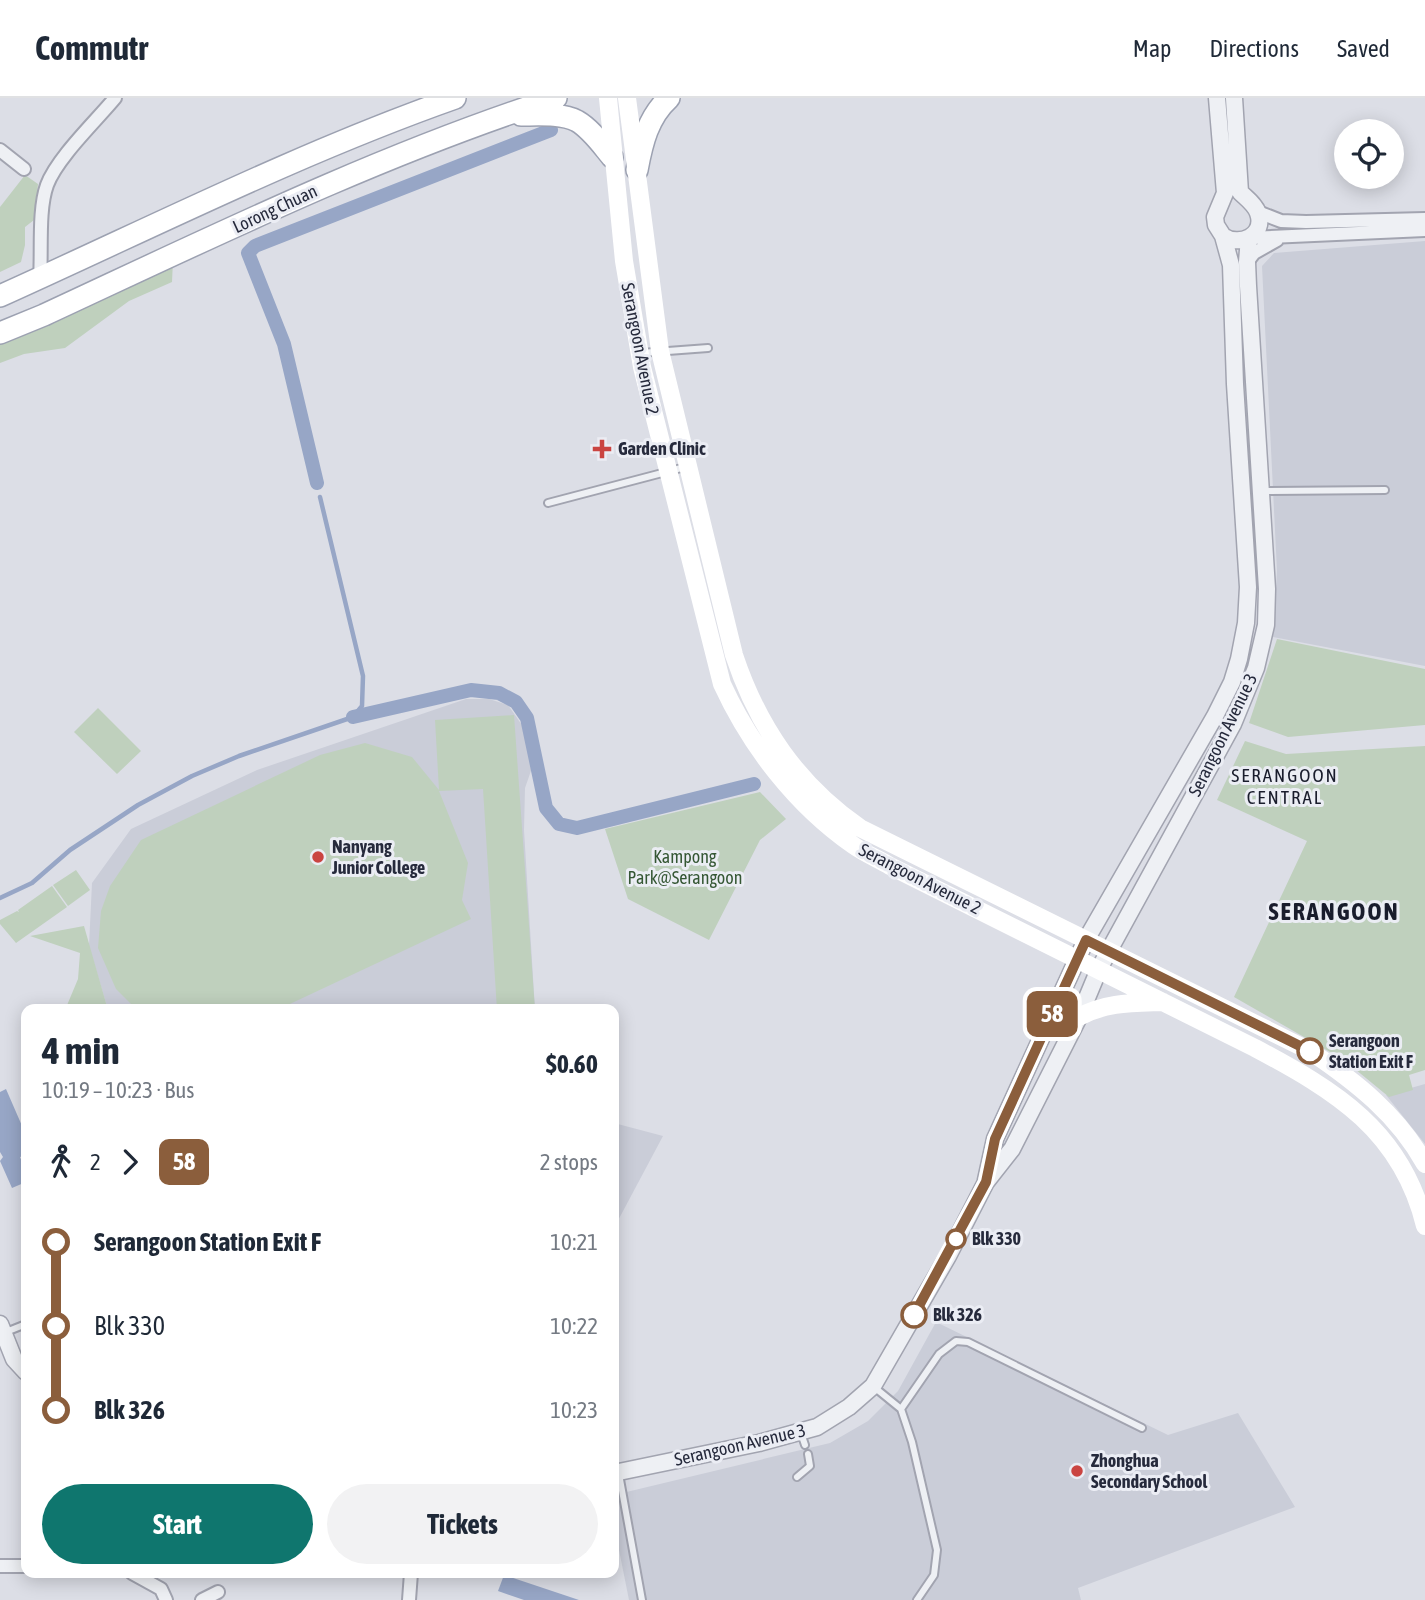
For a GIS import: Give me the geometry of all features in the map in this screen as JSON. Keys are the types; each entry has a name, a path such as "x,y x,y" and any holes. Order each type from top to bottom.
{"main road":[{"path":"381,124 422,98"},
{"name":"Lorong Chuan","path":"0,296 302,157 381,124 455,98"},
{"name":"Lorong Chuan","path":"0,333 391,158 505,114 556,98"},
{"name":"Serangoon Avenue 2","path":"608,98 624,261 652,414 722,684 733,709 763,756 798,797 854,845 890,866 1167,1002 1304,1074 1341,1100 1362,1117 1401,1162 1413,1185 1425,1226"},
{"name":"Serangoon Avenue 2","path":"627,98 660,351 740,672 775,742 810,787 830,807 860,828 1216,1005 1273,1030 1310,1051 1335,1068 1387,1112 1422,1158"},
{"path":"637,170 643,138 662,104 669,98"},
{"path":"505,114 547,115 576,120 596,137 612,158"},
{"path":"1079,1017 1093,1009 1119,1003 1167,1002"},
{"path":"1206,1024 1216,1005"}],"street":[{"path":"40,278 47,186 56,168 115,98"},
{"name":"Serangoon Avenue 3","path":"986,1182 995,1139 1076,958 1215,716 1232,682 1244,635 1248,587 1235,384 1231,264 1215,217 1224,193 1217,98"},
{"path":"1234,98 1240,192 1253,206"},
{"path":"0,150 24,169"},
{"path":"1221,205 1233,198 1281,221 1425,219"},
{"name":"Serangoon Avenue 3","path":"619,1471 759,1443 803,1438 849,1407 873,1386 948,1256 986,1182 1013,1149 1079,1017 1099,969 1233,724 1256,668 1266,625 1267,589 1247,262 1250,238 1258,226 1253,206"},
{"path":"1223,236 1236,242 1250,238 1425,230"},
{"path":"1247,262 1254,253 1270,242 1288,237"},
{"path":"2,1328 14,1359 21,1367"},
{"path":"0,1566 21,1566"},
{"path":"141,1578 161,1589 166,1600"},
{"path":"409,1600 411,1578"},
{"path":"202,1600 218,1592"}],"lane":[{"path":"639,353 708,348"},
{"path":"548,503 687,466"},
{"path":"1260,491 1385,490"},
{"path":"1401,1162 1422,1158"},
{"path":"2,1328 21,1325"},
{"path":"901,1409 939,1354 956,1341 968,1342 1142,1428"},
{"path":"873,1386 901,1409 912,1442 937,1550 934,1575 917,1600"},
{"path":"797,1477 810,1466 807,1454"},
{"path":"619,1487 642,1600"}],"shaded area":[{"path":"1425,241 1425,666 1273,637 1277,571 1262,266 1274,253"},
{"name":"Nanyang Junior College","path":"466,699 489,699 508,705 524,728 533,765 525,788 524,830 535,1004 106,1004 89,946 92,883 131,829 257,770"},
{"path":"1425,1084 1425,1144 1386,1095"},
{"path":"619,1124 663,1136 619,1219"},
{"name":"Zhonghua Secondary School","path":"936,1322 1168,1435 1238,1413 1295,1507 1078,1588 1081,1600 629,1600 619,1550 619,1494 830,1443 868,1421 898,1391"}],"green space":[{"path":"25,175 38,184 34,220 25,227 21,262 0,272 0,207"},
{"path":"173,260 172,282 129,301 65,348 24,354 0,363 0,339"},
{"path":"1277,639 1425,669 1425,725 1288,737 1249,723"},
{"path":"98,708 141,751 117,774 74,732"},
{"name":"Nanyang Junior College","path":"514,715 535,1004 497,1004 483,789 439,791 468,863 462,900 471,919 290,1004 131,1004 116,989 98,948 101,911 110,886 141,840 320,755 365,743 412,757 439,790 435,720"},
{"path":"1245,741 1286,754 1425,746 1425,1070 1409,1075 1413,1090 1389,1097 1344,1060 1234,997 1307,841 1217,800"},
{"name":"Kampong Park@Serangoon","path":"760,792 786,819 760,840 709,940 628,899 605,829"},
{"path":"76,870 90,890 68,906 53,885"},
{"path":"52,886 67,907 16,943 0,924 0,920 19,912 18,910"},
{"path":"84,926 106,1004 68,1004 78,979 80,953 30,936"}],"water":[{"path":"6,1089 21,1124 21,1184 12,1188 0,1161 3,1157 0,1152 0,1092"},
{"path":"503,1578 513,1578 579,1600 524,1600 498,1591"}],"waterway":[{"path":"317,483 284,344 248,253 255,246 551,130"},
{"path":"0,898 32,883 70,850 138,805 192,776 239,756 353,717 362,706 363,676 320,497"},
{"path":"353,717 471,690 499,693 516,702 527,718 546,808 559,824 577,828 754,784"}],"bus line":[{"name":"58","path":"914,1315 986,1182 995,1139 1005,1114 1086,940 1216,1005 1273,1030 1310,1051"}],"place":[{"name":"Garden Clinic","path":"602,449"},
{"name":"Nanyang Junior College","path":"318,857"},
{"name":"Serangoon Station Exit F","path":"1310,1051"},
{"name":"Blk 330","path":"956,1239"},
{"name":"Blk 326","path":"914,1315"},
{"name":"Zhonghua Secondary School","path":"1077,1471"}],"district":[{"name":"SERANGOON CENTRAL","path":"1285,786"},
{"name":"SERANGOON","path":"1334,912"}]}
